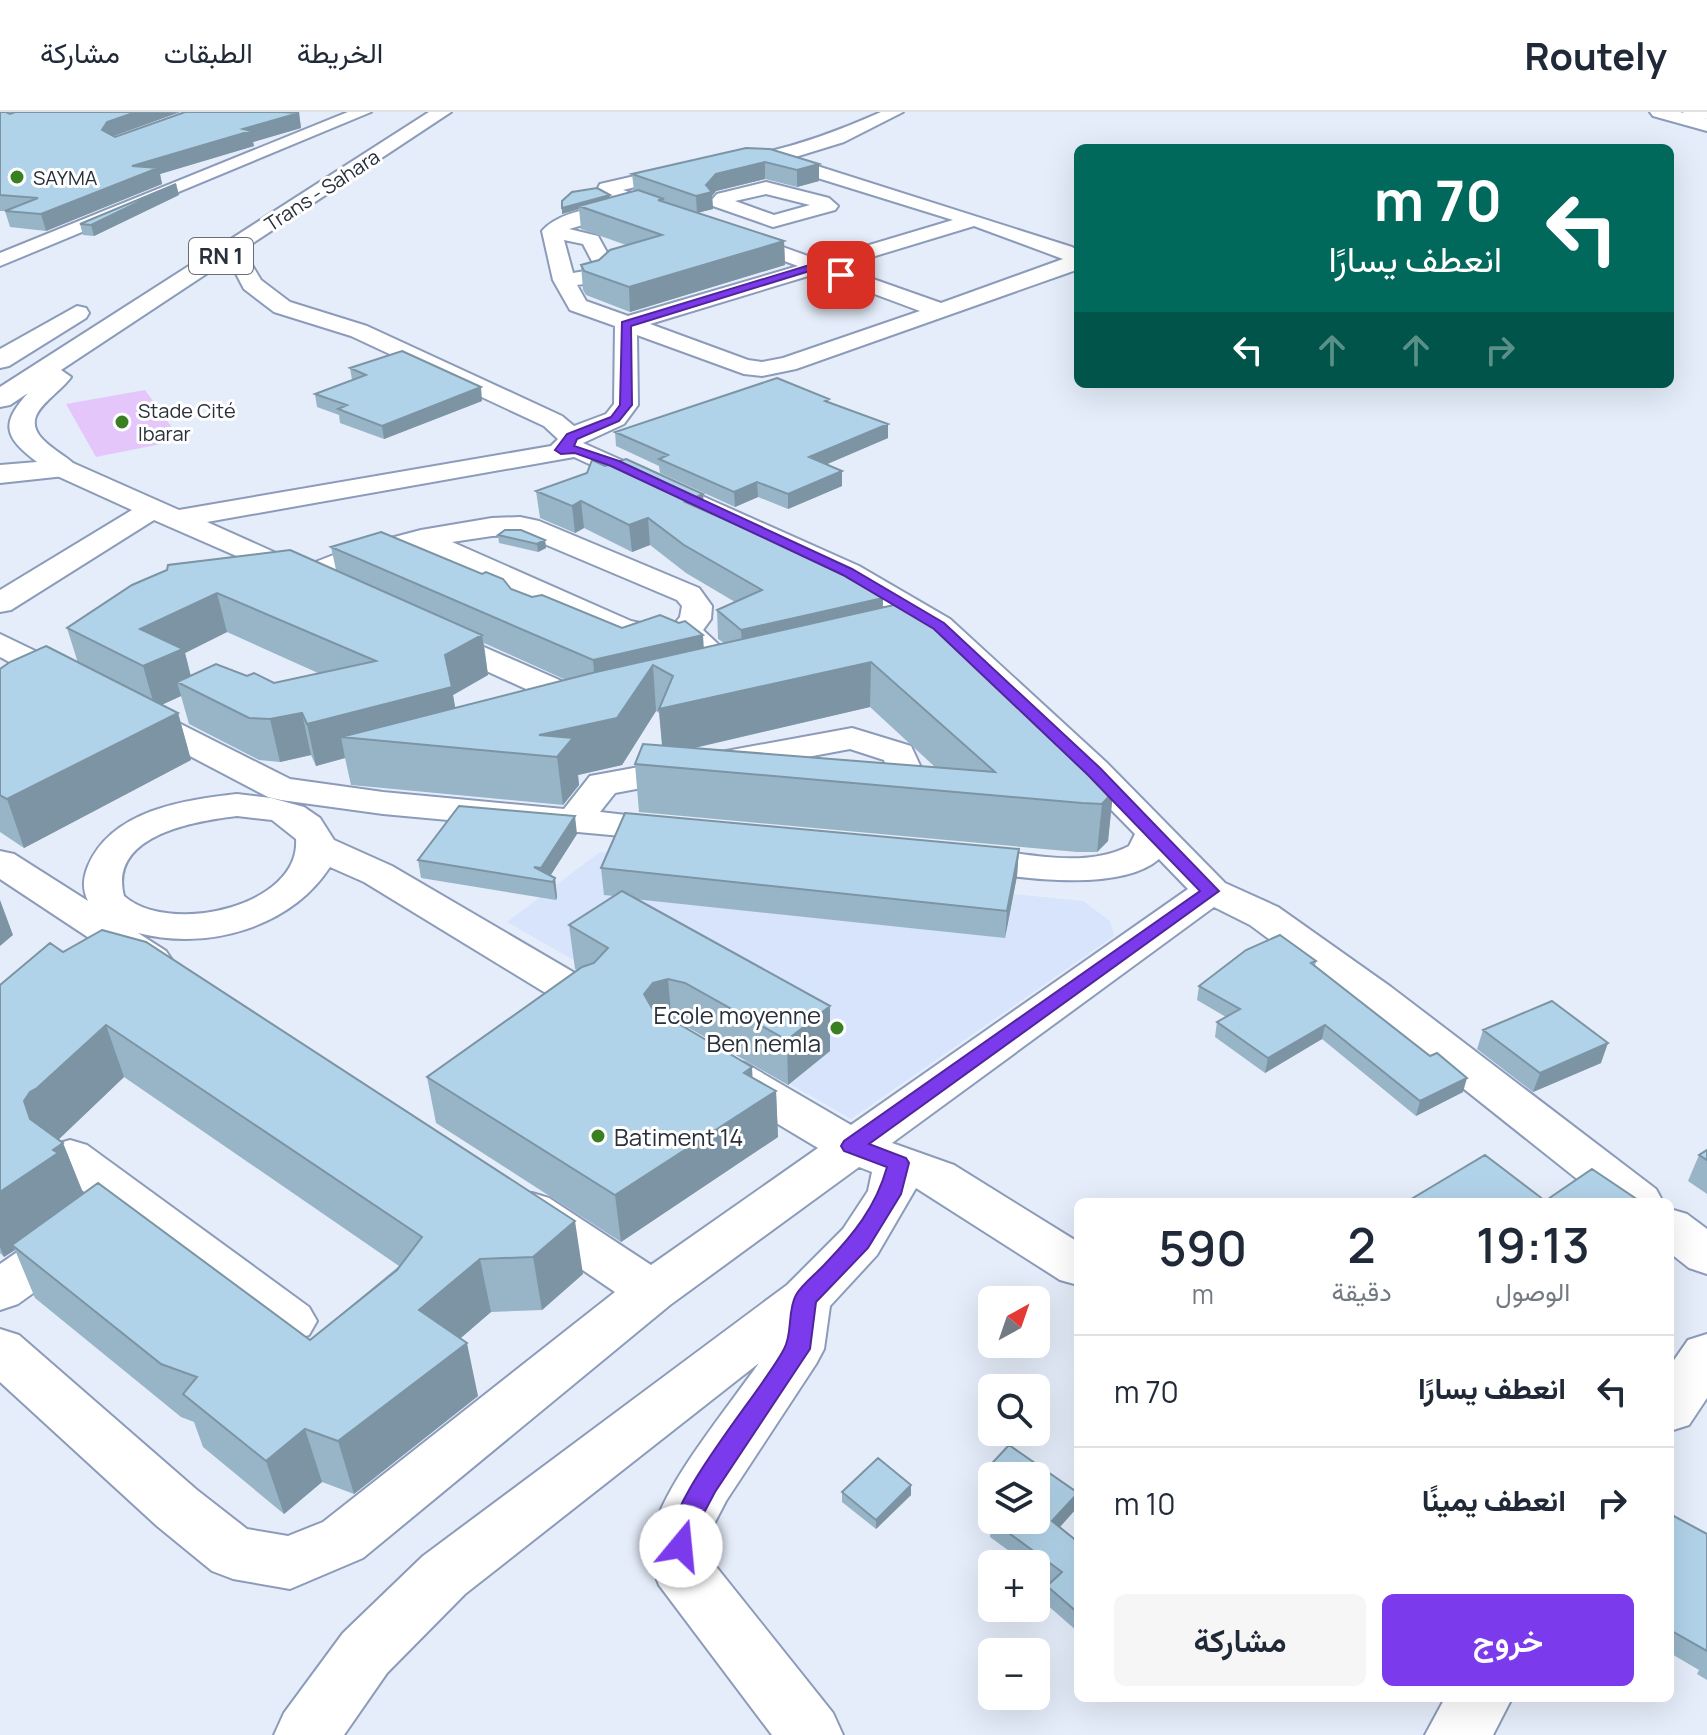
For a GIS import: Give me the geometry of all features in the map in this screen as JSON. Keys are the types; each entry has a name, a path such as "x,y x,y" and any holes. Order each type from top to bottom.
{"main road":[{"name":"Trans - Sahara","path":"362,137 402,112"},
{"name":"Trans - Sahara","path":"0,433 12,406 39,393 131,311 233,249 442,112"},
{"path":"1659,112 1707,124"},
{"path":"1673,112 1707,124"},
{"path":"0,360 94,302"},
{"path":"12,406 30,443 64,469"},
{"path":"0,474 64,469"}],"street":[{"path":"0,260 363,112"},
{"path":"776,158 838,138 895,112"},
{"path":"1691,112 1707,114"},
{"path":"293,119 336,123"},
{"path":"746,156 776,158 856,182 1065,251 1074,257"},
{"path":"683,218 608,191 607,188 702,165"},
{"path":"800,196 856,182"},
{"path":"766,188 800,196 828,206 780,221 743,211 720,200 766,188"},
{"path":"552,231 564,223 640,203"},
{"path":"743,211 713,224 816,266 939,310"},
{"path":"626,324 974,220"},
{"path":"552,231 564,280 578,305 744,367 762,369 788,364 990,291 1069,266 1074,259"},
{"path":"552,231 591,240 605,267 591,277 564,280"},
{"path":"233,249 252,284 282,307 359,331 553,421 570,445 848,572 939,626 1082,759 1211,891 1264,916 1376,997 1634,1198"},
{"path":"1013,264 1043,274"},
{"path":"963,279 990,291"},
{"path":"570,445 615,419 626,405 626,324"},
{"path":"737,393 845,359 855,352 858,339"},
{"path":"0,603 166,514 570,445 635,428"},
{"path":"64,469 333,590"},
{"path":"305,577 338,561 391,544 503,525 529,527 688,594 697,606 695,619 685,631"},
{"path":"421,539 623,629 685,631 742,672 692,683"},
{"path":"207,563 233,545"},
{"path":"406,622 607,704 549,719"},
{"path":"895,636 939,626"},
{"path":"0,644 155,724 274,798 310,829 317,847 312,868 294,889 266,907 230,921 191,927 111,919 67,954"},
{"path":"155,724 192,707"},
{"path":"574,820 603,784 852,738 899,753 911,785 687,769"},
{"path":"111,919 101,884 106,865 120,846 143,829 173,816 205,808 274,798 356,770"},
{"path":"274,798 352,799 716,834"},
{"path":"936,854 1077,867 1117,867 1144,853 1154,832"},
{"path":"317,847 378,874 582,996"},
{"path":"0,862 111,919 179,978"},
{"path":"0,1350 177,1508 233,1553 290,1563 343,1540 652,1291 875,1155 1211,891"},
{"path":"700,1057 875,1155 937,1177 1074,1263"},
{"path":"306,1735 365,1653 444,1575 805,1299 860,1242 891,1194 875,1155"},
{"path":"70,1157 291,1321"},
{"path":"494,1187 652,1291"},
{"path":"0,1290 129,1200"},
{"path":"1674,1230 1707,1255"},
{"path":"805,1299 798,1349 706,1484 683,1526 680,1566 811,1735"},
{"path":"1674,1403 1707,1355"},
{"path":"1457,1735 1478,1702"}],"shaded area":[{"name":"Stade Cité Ibarar","path":"145,390 181,440 96,457 66,404"},
{"name":"Ecole moyenne Ben nemla","path":"600,852 1083,901 1110,921 1114,936 851,1119 507,922"}],"building":[{"path":"0,112 136,112 107,122 102,130 115,137 185,112 299,113 243,129 251,131 132,166 158,168 41,214 5,211 38,198 0,195"},
{"path":"746,148 770,149 819,164 797,170 765,162 716,174 706,185 712,192 696,196 632,174"},
{"path":"176,184 91,225 80,224"},
{"path":"597,188 610,195 562,208 562,201 572,192"},
{"path":"638,190 664,199 658,200 784,241 629,287 584,271 581,265 599,260 610,250 662,235 579,206"},
{"path":"402,351 481,387 382,426 338,409 347,405 315,394 366,375 350,368"},
{"path":"777,378 829,399 825,401 888,424 809,457 842,471 788,494 757,482 734,492 659,459 668,455 615,432"},
{"path":"626,459 703,494 685,502 782,545 787,543 883,598 741,630 717,610 762,590 684,545 648,518 629,525 581,501 572,506 536,491 587,473 592,460 605,466"},
{"path":"505,530 521,530 545,540 537,544 498,535"},
{"path":"381,532 482,574 486,572 503,579 511,589 532,597 542,595 622,628 660,615 679,623 685,621 703,635 593,660 331,547"},
{"path":"290,550 482,635 445,655 452,687 307,724 302,713 270,719 249,718 177,682 216,664 247,676 254,673 274,683 376,661 217,593 140,629 183,649 143,666 67,628 132,585 167,570 168,565"},
{"path":"898,604 916,611 1113,792 1102,804 635,764 643,744 995,772 871,662 659,709 673,676 653,665 617,718 539,735 573,738 557,757 341,737 596,672"},
{"path":"46,646 178,713 7,799 0,795 0,669"},
{"path":"459,806 575,816 541,868 534,867 555,878 553,882 418,860"},
{"path":"625,813 1019,849 1007,911 601,868"},
{"path":"622,891 830,1006 787,1040 685,983 668,979 653,983 644,994 652,1008 752,1067 744,1073 776,1091 615,1195 427,1077 582,967 594,963 608,948 569,925"},
{"path":"102,930 146,942 575,1221 533,1257 480,1259 419,1310 467,1343 338,1441 305,1429 266,1461 183,1394 197,1377 161,1364 12,1245 98,1183 310,1340 397,1270 422,1237 106,1025 30,1092 24,1101 30,1119 63,1143 53,1150 58,1153 0,1192 0,985 50,943 63,952"},
{"path":"1280,935 1430,1056 1437,1053 1467,1078 1420,1101 1325,1025 1268,1058 1217,1022 1240,1009 1199,986 1246,950"},
{"path":"1552,1001 1608,1043 1540,1073 1483,1030"},
{"path":"1485,1155 1541,1198 1413,1198"},
{"path":"1592,1169 1635,1198 1549,1198"},
{"path":"1010,1446 1033,1462 993,1462"},
{"path":"878,1458 911,1485 876,1520 842,1492"},
{"path":"1050,1474 1074,1490 1074,1497 1052,1521 1074,1539 1074,1610 1050,1589 1050,1583 1062,1572 1050,1563 1050,1550 1032,1550 1010,1534 1050,1534"},
{"path":"1674,1516 1707,1534 1707,1651 1674,1632"}],"place":[{"name":"SAYMA","path":"17,177"},
{"name":"Stade Cité Ibarar","path":"122,422"},
{"name":"Ecole moyenne Ben nemla","path":"837,1028"},
{"name":"Batiment 14","path":"598,1136"}],"route":[{"path":"681,1546 683,1526 706,1484 798,1349 805,1299 860,1242 891,1194 898,1163 851,1146 1211,891 1094,771 939,626 848,572 615,463 577,449 561,450 571,437 615,419 626,405 626,324 816,266 841,275"}]}
